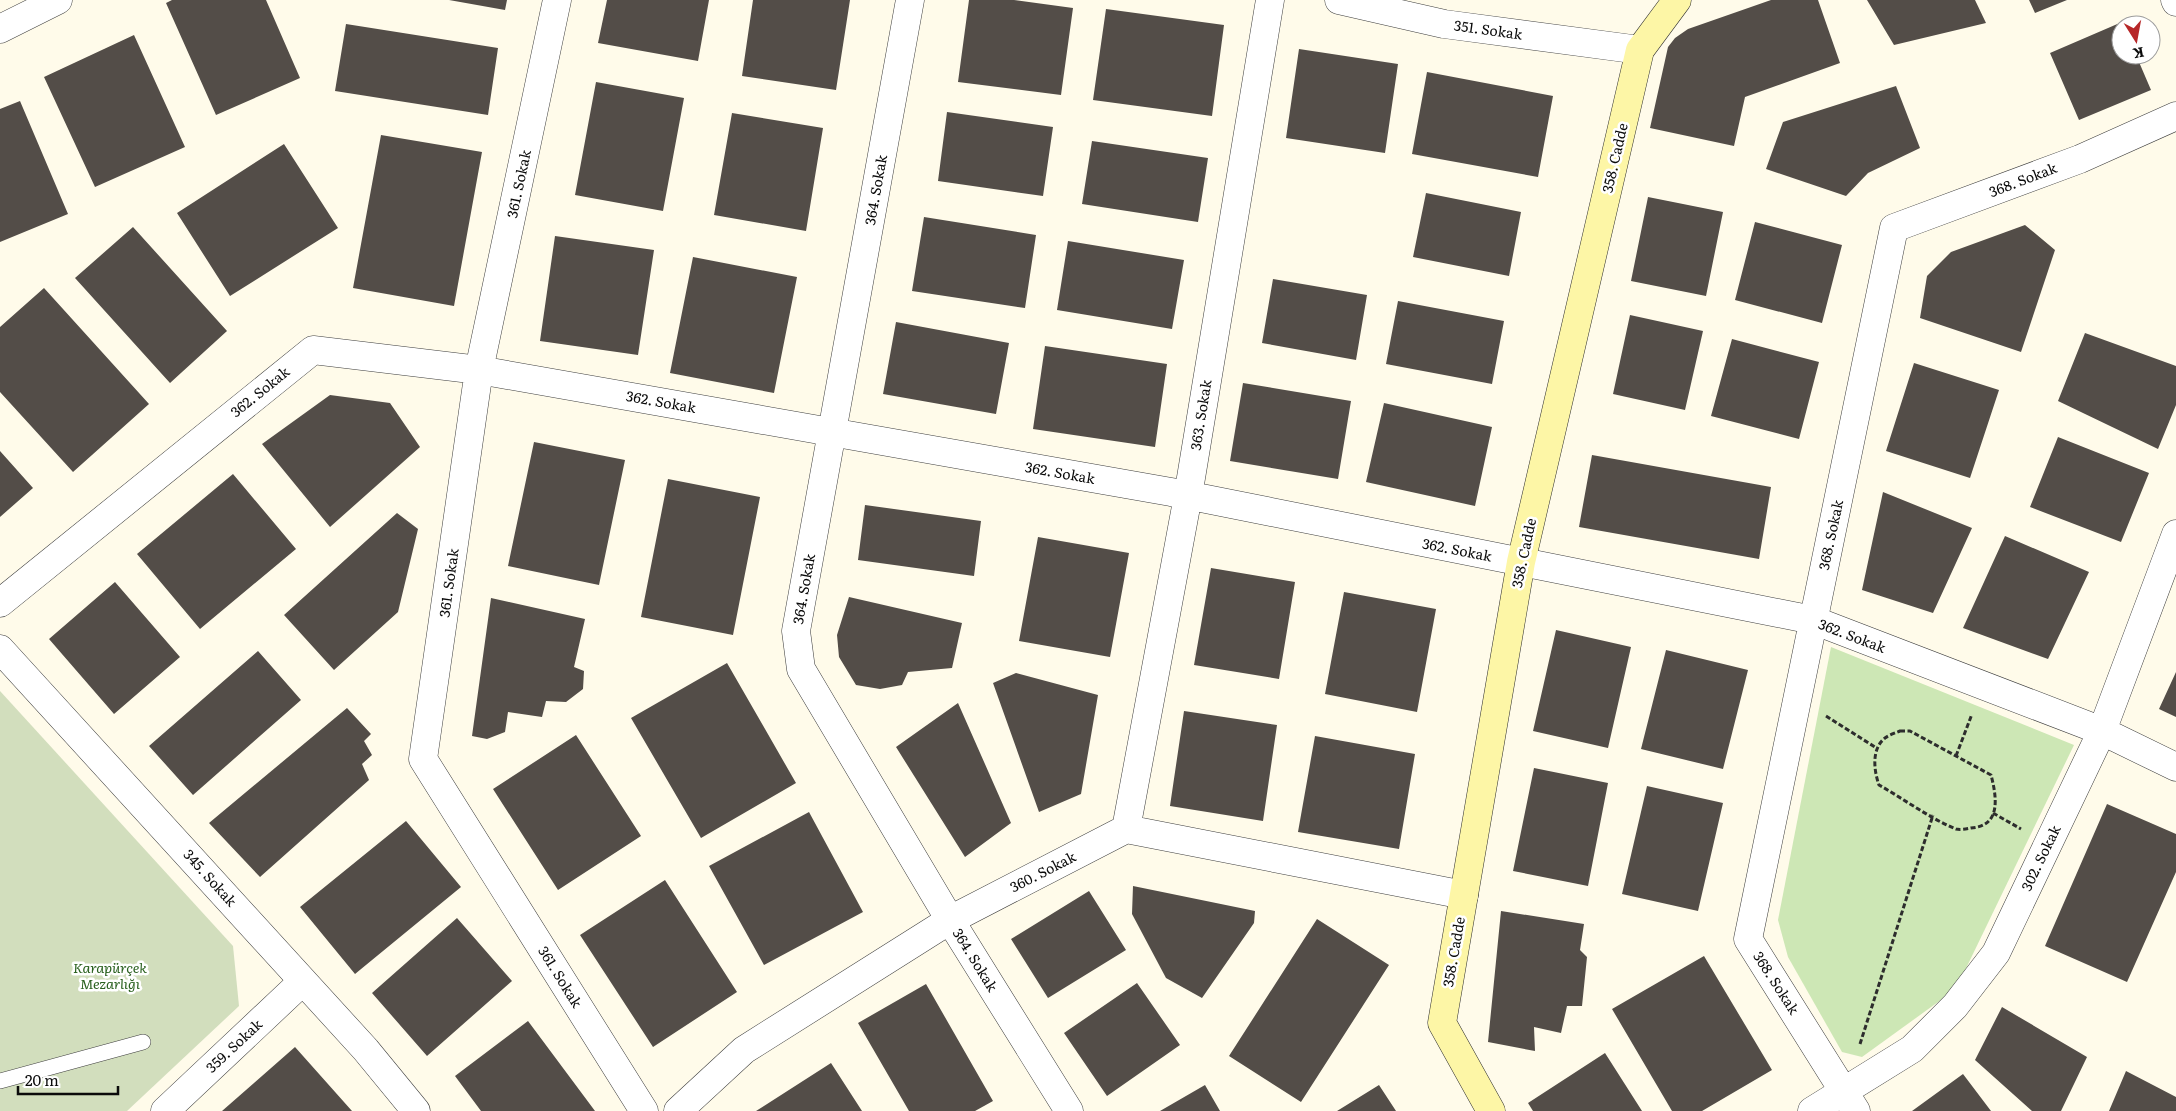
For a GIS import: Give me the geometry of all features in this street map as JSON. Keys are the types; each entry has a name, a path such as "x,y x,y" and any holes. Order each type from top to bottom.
{"street":[{"path":"0,29 58,0"},
{"name":"361. Sokak","path":"557,0 480,370 423,759 644,1111"},
{"name":"364. Sokak","path":"910,0 796,632 801,669 950,920 1069,1111"},
{"name":"363. Sokak","path":"1126,829 1188,496 1270,0"},
{"name":"351. Sokak","path":"1339,0 1444,24 1640,50"},
{"name":"358. Cadde","path":"1491,1111 1442,1023 1520,562 1640,50 1677,0"},
{"name":"368. Sokak","path":"1851,1101 1748,939 1894,228 2080,158 2176,116"},
{"name":"362. Sokak","path":"0,603 313,350 480,370 1188,496 1813,620 2102,731 2176,767"},
{"name":"302. Sokak","path":"1812,1111 1851,1101 1912,1050 1955,1006 1996,953 2102,731 2176,534"},
{"name":"345. Sokak","path":"0,648 366,1050 416,1111"},
{"path":"1126,829 1464,895"},
{"name":"360. Sokak","path":"678,1111 744,1050 950,920 1126,829"},
{"name":"359. Sokak","path":"166,1111 303,980"}],"lane":[{"path":"0,1081 143,1042"}],"path":[{"path":"1956,756 1982,685"},
{"path":"1797,699 1878,749"},
{"path":"1900,730 1910,731 1991,775 1994,786 1995,807 1992,820 1981,828 1958,830 1879,785 1875,774 1875,755 1878,749 1883,739 1900,730"},
{"path":"1851,1101 1932,816"}],"green space":[{"path":"1831,647 2074,745 1956,989 1862,1057 1842,1052 1788,957 1778,920"},
{"name":"Karapürçek Mezarlığı","path":"0,691 233,946 239,1006 127,1111 0,1111"}],"building":[{"path":"172,0 266,0 300,78 216,115 166,3"},
{"path":"449,0 507,0 505,10"},
{"path":"607,0 709,0 698,61 598,43"},
{"path":"753,0 850,0 836,90 742,76"},
{"path":"969,0 1014,0 1073,8 1061,95 958,82"},
{"path":"1771,0 1818,0 1840,63 1745,97 1734,146 1650,128 1668,47 1675,38 1688,29"},
{"path":"1867,0 1975,0 1986,23 1894,45"},
{"path":"2029,0 2067,0 2035,13"},
{"path":"1106,9 1224,25 1212,116 1093,100"},
{"path":"346,24 498,48 488,115 335,91"},
{"path":"2111,27 2111,65 2140,65 2151,90 2079,120 2050,53"},
{"path":"134,35 185,147 95,187 44,77"},
{"path":"1299,49 1398,64 1385,153 1286,138"},
{"path":"1427,72 1553,96 1538,177 1412,154"},
{"path":"596,82 684,98 663,211 575,195"},
{"path":"1896,86 1920,148 1868,173 1846,196 1766,169 1783,122"},
{"path":"20,101 68,214 0,242 0,109"},
{"path":"947,112 1053,127 1043,196 938,181"},
{"path":"732,113 823,128 806,231 714,215"},
{"path":"381,135 482,152 454,306 353,288"},
{"path":"1092,141 1208,158 1198,222 1082,204"},
{"path":"284,144 338,228 230,296 177,213"},
{"path":"1426,193 1521,212 1509,276 1413,257"},
{"path":"1648,197 1723,212 1706,296 1631,281"},
{"path":"924,217 1036,235 1025,308 912,291"},
{"path":"1755,222 1842,245 1822,323 1735,300"},
{"path":"2025,225 2055,250 2021,352 1920,318 1927,276 1951,252"},
{"path":"133,227 227,331 170,383 75,278"},
{"path":"555,236 654,250 638,355 540,341"},
{"path":"1068,241 1184,260 1172,329 1057,310"},
{"path":"693,257 797,277 774,393 670,373"},
{"path":"1273,279 1367,295 1356,360 1262,343"},
{"path":"44,288 149,404 73,472 0,392 0,327"},
{"path":"1398,301 1504,321 1492,384 1386,364"},
{"path":"1630,315 1703,331 1685,410 1613,394"},
{"path":"896,322 1009,343 996,414 883,394"},
{"path":"2085,333 2176,366 2176,405 2158,449 2058,401"},
{"path":"1732,339 1819,362 1799,439 1711,416"},
{"path":"1045,346 1167,364 1155,447 1033,429"},
{"path":"1914,363 1999,390 1970,478 1886,451"},
{"path":"1243,383 1351,401 1338,479 1230,461"},
{"path":"330,395 390,403 420,447 330,527 262,444"},
{"path":"1384,403 1492,427 1475,506 1366,482"},
{"path":"2058,437 2149,473 2121,542 2030,507"},
{"path":"534,442 625,460 599,585 508,566"},
{"path":"0,451 33,488 0,517"},
{"path":"1592,455 1771,487 1759,559 1579,527"},
{"path":"233,474 296,549 200,629 137,554"},
{"path":"668,479 760,497 733,635 641,617"},
{"path":"1883,492 1972,528 1933,613 1862,590"},
{"path":"865,505 981,521 974,576 858,560"},
{"path":"397,513 418,529 398,612 334,670 284,615"},
{"path":"2005,536 2089,572 2048,659 1963,628"},
{"path":"1038,537 1129,553 1110,657 1019,641"},
{"path":"1211,568 1295,582 1279,679 1194,665"},
{"path":"115,582 180,657 114,714 49,639"},
{"path":"1344,592 1436,609 1417,712 1325,694"},
{"path":"849,597 962,623 952,668 908,672 902,685 880,689 856,685 839,657 837,635"},
{"path":"491,598 585,619 574,667 584,671 583,689 566,702 546,701 542,717 508,712 505,732 487,739 472,736"},
{"path":"1556,630 1631,647 1608,748 1533,731"},
{"path":"1666,650 1748,670 1723,769 1641,749"},
{"path":"258,651 301,700 193,795 149,746"},
{"path":"727,663 796,783 701,838 631,718"},
{"path":"2176,672 2176,717 2159,709"},
{"path":"1016,673 1098,695 1081,794 1039,812 993,683"},
{"path":"958,703 1011,823 965,857 896,747"},
{"path":"347,708 371,734 364,741 372,755 362,764 369,780 260,877 209,823"},
{"path":"1184,711 1277,725 1263,821 1170,806"},
{"path":"576,735 641,836 558,890 493,789"},
{"path":"1315,736 1415,754 1399,849 1298,832"},
{"path":"1534,768 1608,783 1588,886 1513,871"},
{"path":"1647,786 1723,803 1698,911 1622,894"},
{"path":"2107,804 2176,834 2176,872 2127,982 2045,946"},
{"path":"809,812 863,912 764,965 709,866"},
{"path":"406,821 461,887 355,974 300,907"},
{"path":"665,880 737,992 653,1047 580,935"},
{"path":"1133,886 1255,911 1254,923 1202,998 1166,978 1132,914"},
{"path":"1089,891 1126,950 1048,998 1011,939"},
{"path":"1501,911 1584,924 1580,950 1587,957 1582,1006 1567,1006 1561,1033 1534,1027 1535,1051 1488,1042"},
{"path":"457,918 512,981 427,1056 372,993"},
{"path":"1317,919 1389,965 1301,1102 1229,1056"},
{"path":"1704,956 1772,1070 1702,1111 1672,1111 1612,1009"},
{"path":"1137,983 1180,1045 1107,1096 1064,1033"},
{"path":"926,984 993,1101 975,1111 909,1111 858,1023"},
{"path":"2002,1007 2087,1057 2061,1111 2032,1111 1975,1060"},
{"path":"528,1021 595,1111 481,1111 455,1076"},
{"path":"295,1047 352,1111 222,1111"},
{"path":"1605,1053 1642,1111 1533,1111 1528,1103"},
{"path":"831,1063 862,1111 756,1111"},
{"path":"2126,1071 2176,1097 2176,1111 2109,1111"},
{"path":"1963,1074 1991,1111 1912,1111"},
{"path":"1205,1085 1220,1111 1160,1111"},
{"path":"1379,1085 1396,1111 1337,1111"}]}
